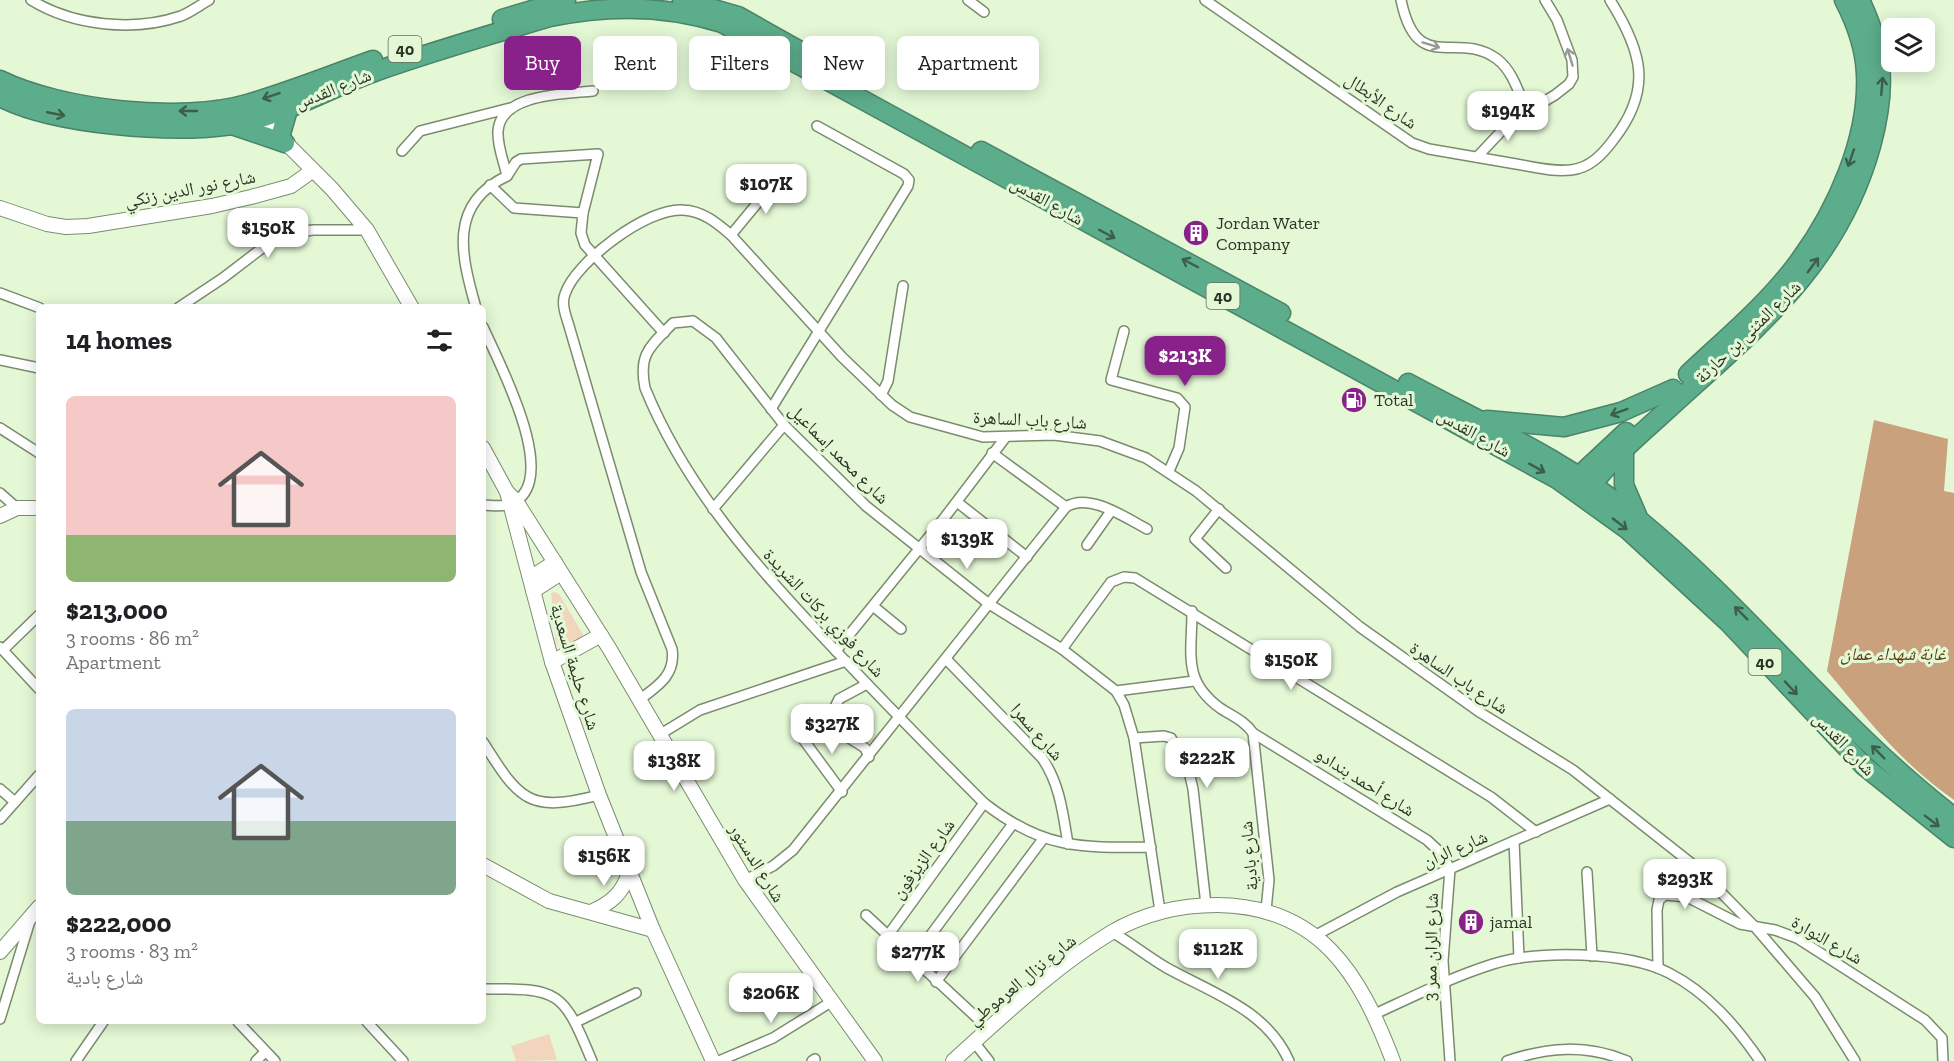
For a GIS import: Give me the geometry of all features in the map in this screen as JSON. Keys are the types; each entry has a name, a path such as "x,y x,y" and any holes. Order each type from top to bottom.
{"highway":[{"name":"شارع القدس","path":"0,80 47,98 100,107 200,111 246,105 397,51 566,0"},
{"name":"شارع القدس","path":"682,0 738,16 877,95 1477,418 1639,520 1735,607 1879,754 1919,791 1954,817"},
{"name":"شارع المثنى بن حارثة","path":"1582,486 1673,388 1765,300 1799,261 1840,189 1857,140 1865,102 1866,73 1860,38 1844,0"},
{"name":"شارع المثنى بن حارثة","path":"1582,486 1779,307 1817,260 1854,196 1872,141 1882,75 1875,34 1860,0"},
{"name":"شارع القدس","path":"0,97 42,111 90,121 184,128 232,125 261,118 376,71 569,12 641,8 710,19 734,29 1103,232 1582,486 1730,623 1863,766 1954,838"},
{"path":"232,125 283,140 289,106"},
{"path":"1477,418 1564,427 1621,412 1673,388"},
{"path":"1624,449 1624,485 1639,520"}],"street":[{"path":"32,0 74,19 113,23 160,21 182,15 209,0"},
{"path":"968,0 984,12"},
{"name":"شارع الأبطال","path":"1206,0 1412,143 1546,170 1572,170 1596,160 1609,146 1634,108 1640,78 1632,41 1610,0"},
{"path":"1401,0 1408,26 1419,40 1436,47 1478,51 1503,64 1527,112"},
{"path":"1477,157 1496,134 1569,84 1574,69 1557,20 1545,0"},
{"path":"402,151 420,131 512,108 530,99 593,91"},
{"path":"246,105 344,202 367,230 410,304"},
{"path":"507,176 498,129 502,118 512,108"},
{"path":"771,409 818,329 905,192 909,180 904,174 817,126"},
{"path":"475,304 464,260 463,236 472,203 490,185 507,176 516,162 521,159 598,154 583,213 581,236 595,256 664,333"},
{"name":"شارع نور الدين زنكي","path":"0,208 47,224 66,227 88,226 212,206 251,197 291,186 312,171"},
{"path":"731,235 778,178"},
{"path":"490,185 514,208 583,213"},
{"name":"شارع باب الساهرة","path":"639,700 668,676 673,656 636,556 564,307 566,291 595,256 632,226 668,210 698,213 712,219 731,235 881,395 910,417 962,433 1005,438 1054,435 1100,441 1146,458 1169,471 1219,509 1343,614 1409,664 1573,770 1696,867 1755,927 1815,997 1855,1061"},
{"path":"184,304 223,278 268,242 285,234 313,230 367,230"},
{"path":"881,395 889,376 903,286"},
{"path":"0,293 36,306"},
{"name":"شارع محمد إسماعيل","path":"664,333 674,323 682,320 693,321 703,326 727,351 784,425 834,477 918,550 989,604 1062,649 1116,692 1124,705 1134,738 1160,911"},
{"path":"1124,332 1111,380 1177,398 1185,407 1179,448 1169,471"},
{"name":"شارع فوزي بركات الشريدة","path":"664,333 644,357 642,372 645,388 680,462 734,539 846,662 984,803 1012,825 1043,839 1068,844 1150,847"},
{"path":"486,334 515,397 531,457 528,484 522,497 486,504"},
{"path":"0,360 36,367"},
{"path":"713,508 784,425"},
{"path":"0,428 36,451"},
{"path":"836,651 957,502 1005,438"},
{"path":"992,453 1066,507"},
{"name":"شارع حليمة السعدية","path":"486,454 510,499 552,662 599,795 653,930 713,1061"},
{"path":"0,493 17,508"},
{"name":"شارع الدستور","path":"510,499 601,635 745,880 875,1061"},
{"path":"957,502 1027,557"},
{"path":"745,880 773,866 793,850 842,792 1066,507 1080,502 1111,511 1147,529"},
{"path":"0,516 17,508 36,508"},
{"path":"1219,509 1195,539 1226,568"},
{"path":"1087,545 1111,511"},
{"path":"532,584 558,568"},
{"path":"1062,649 1111,582 1124,576 1135,578 1502,804 1536,832"},
{"path":"873,606 901,629"},
{"path":"1192,611 1194,681 1205,696 1248,726 1253,734"},
{"path":"36,618 2,649 36,685"},
{"path":"552,662 601,635"},
{"name":"شارع سمرا","path":"946,659 1042,758 1050,770 1060,798 1068,844"},
{"path":"659,735 700,710 846,662"},
{"path":"1116,692 1194,681"},
{"path":"867,684 839,699 836,705 849,738 865,748 869,757"},
{"name":"شارع أحمد بندادو","path":"1253,734 1427,840 1442,854 1450,869"},
{"name":"شارع بادية","path":"1253,734 1269,880 1266,910"},
{"path":"800,735 842,792"},
{"path":"1134,738 1164,736 1171,738 1189,772 1193,789 1206,905"},
{"path":"486,746 515,789 525,797 556,804 599,795"},
{"path":"0,819 36,778"},
{"path":"0,789 15,802"},
{"name":"شارع الران","path":"1316,935 1397,892 1610,799"},
{"name":"شارع الزيزفون","path":"888,934 984,803"},
{"path":"913,959 1012,825"},
{"path":"936,982 1043,839"},
{"path":"1514,841 1519,958"},
{"path":"486,867 535,895 653,930"},
{"name":"شارع الران ممر 3","path":"1450,869 1444,982 1450,1061"},
{"path":"1587,872 1592,956"},
{"path":"591,912 614,900 625,884 629,873"},
{"name":"شارع النوارة","path":"1658,968 1657,910 1659,900 1665,895 1687,897 1732,921 1775,930 1797,938 1925,1020 1942,1038 1943,1061"},
{"name":"شارع نزال العرموطي","path":"953,1061 1060,968 1112,932 1160,911 1206,905 1266,910 1316,935 1337,955 1356,980 1375,1014 1393,1061"},
{"path":"0,952 36,910"},
{"path":"0,1019 36,910"},
{"path":"866,915 989,1029"},
{"path":"1112,932 1164,966 1256,1017 1278,1040 1289,1061"},
{"path":"1375,1014 1444,982 1495,963 1561,954 1592,956 1658,968 1679,979 1720,1010 1739,1031 1760,1061"},
{"path":"486,989 519,988 547,993 566,1007 576,1022 592,1061"},
{"path":"576,1022 636,993"},
{"path":"719,1061 796,1025 831,1002"},
{"path":"76,1061 102,1024"},
{"path":"240,1024 275,1061"},
{"path":"368,1024 403,1061"},
{"path":"974,1042 989,1061"},
{"path":"1507,1061 1532,1053 1563,1048 1602,1052 1627,1061"},
{"path":"256,1061 266,1052"}],"shaded area":[{"path":"551,593 559,594 585,638 561,650 556,641"},
{"path":"549,1034 557,1060 516,1061 511,1046"}],"green space":[{"name":"غابة شهداء عمان","path":"1874,420 1948,439 1944,491 1954,493 1954,800 1901,756 1827,671"}],"place":[{"name":"Jordan Water Company","path":"1196,233"},
{"name":"Total","path":"1354,400"},
{"name":"jamal","path":"1471,922"}]}
